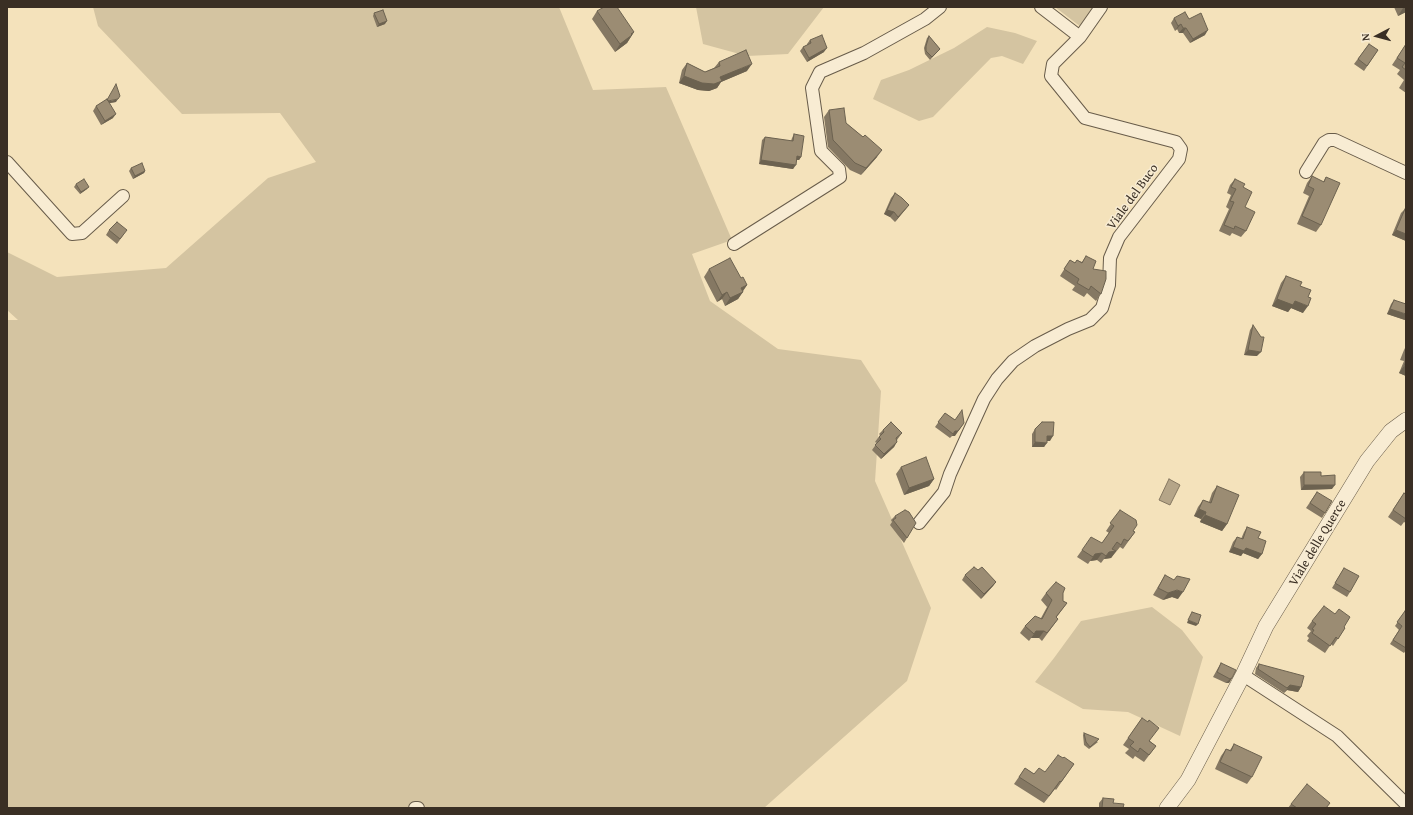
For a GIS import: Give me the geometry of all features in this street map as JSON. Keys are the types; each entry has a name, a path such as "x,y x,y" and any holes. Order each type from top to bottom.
{"street":[{"path":"734,244 840,177 839,169 821,151 812,88 820,72 864,53 925,19 940,7"},
{"path":"1041,7 1080,37"},
{"name":"Viale del Buco","path":"919,523 944,492 950,474 984,399 997,379 1013,361 1035,346 1068,329 1090,320 1102,308 1109,285 1110,258 1120,237 1179,159 1181,149 1176,142 1085,118 1051,76 1053,64 1080,37 1101,7"},
{"path":"1306,172 1324,143 1329,140 1335,140 1406,173"},
{"path":"7,162 72,234 82,233 123,196"},
{"name":"Viale delle Querce","path":"1167,808 1188,780 1244,676 1266,626 1367,461 1391,431 1406,420"},
{"path":"1244,676 1337,736 1406,804"}],"shaded area":[{"path":"93,7 559,7 593,90 666,87 732,240 692,254 710,301 778,349 861,360 881,391 875,481 931,608 907,681 764,808 7,808 7,320 18,320 7,310 7,252 57,277 166,268 268,178 316,162 280,113 182,114 98,26"},
{"path":"696,7 824,7 788,54 747,56 703,44"},
{"path":"1055,7 1093,7 1081,27"},
{"path":"987,27 1015,33 1037,41 1023,64 1002,56 991,58 933,117 919,121 873,99 881,80 909,70 954,48"},
{"path":"1169,479 1180,485 1170,505 1159,500"},
{"path":"1152,607 1182,630 1203,657 1180,736 1128,712 1083,709 1035,682 1081,621"}],"building":[{"path":"604,7 617,7 634,32 620,44 597,11"},
{"path":"383,10 387,21 379,24 374,13"},
{"path":"1185,12 1189,19 1201,13 1208,30 1193,39 1186,28 1183,28 1181,24 1178,26 1174,18"},
{"path":"822,35 827,48 809,58 803,47 811,43 810,40"},
{"path":"929,36 940,49 932,57 926,51"},
{"path":"1369,44 1378,50 1367,66 1358,59"},
{"path":"1406,44 1406,70 1402,67 1405,63 1397,58"},
{"path":"746,50 752,64 720,77 722,81 714,84 702,83 684,76 687,63 705,72 720,66 719,62"},
{"path":"116,84 120,96 118,99 107,100"},
{"path":"107,99 116,114 105,121 96,106"},
{"path":"844,108 846,123 863,137 865,135 882,150 866,168 855,163 833,140 829,110"},
{"path":"794,134 804,136 801,157 797,156 796,165 761,160 765,137 793,141"},
{"path":"142,163 145,171 135,176 131,168"},
{"path":"1312,176 1324,182 1326,177 1340,183 1321,225 1302,216 1314,189 1308,186"},
{"path":"84,179 89,187 81,192 76,184"},
{"path":"1235,179 1245,184 1243,187 1252,192 1245,207 1255,212 1246,231 1235,226 1234,229 1224,225 1234,202 1230,201 1236,189 1231,187"},
{"path":"895,193 909,205 898,217 894,212 887,210"},
{"path":"1406,209 1406,234 1396,230"},
{"path":"117,222 127,230 120,239 109,230"},
{"path":"1086,256 1096,261 1093,269 1106,271 1106,279 1101,294 1091,286 1089,290 1077,283 1079,279 1064,269 1070,260 1075,263 1077,260 1082,263"},
{"path":"730,258 741,278 743,277 747,285 741,288 743,292 730,298 727,292 722,295 709,269"},
{"path":"1286,276 1302,282 1300,286 1311,290 1308,297 1311,298 1308,306 1295,301 1293,305 1277,299"},
{"path":"1394,300 1406,304 1406,314 1390,309"},
{"path":"1253,325 1261,337 1264,337 1261,352 1248,350"},
{"path":"962,410 964,423 958,431 955,431 953,434 938,422 945,413 955,420"},
{"path":"891,422 902,433 896,438 897,442 884,454 875,445 881,439 879,437 884,432 883,430"},
{"path":"1042,422 1054,422 1053,436 1047,436 1047,443 1035,442 1035,429"},
{"path":"926,457 934,479 909,488 901,467"},
{"path":"1304,472 1321,472 1321,476 1335,475 1335,485 1304,485"},
{"path":"1217,486 1239,495 1227,524 1205,515 1206,512 1199,509 1203,500 1211,503"},
{"path":"1317,492 1332,501 1325,513 1310,503"},
{"path":"1404,493 1406,495 1406,519 1393,510"},
{"path":"905,510 909,512 916,523 907,538 893,520 896,518 895,516"},
{"path":"1120,510 1136,520 1137,525 1133,531 1135,532 1128,541 1124,539 1121,545 1117,542 1112,549 1116,551 1109,552 1106,556 1102,553 1095,554 1093,557 1082,550 1091,537 1102,543 1114,526 1110,523"},
{"path":"1247,527 1261,532 1258,538 1266,541 1262,554 1246,548 1244,551 1233,547 1237,537 1243,539"},
{"path":"974,567 978,570 982,567 996,582 984,594 965,575"},
{"path":"1344,568 1359,576 1350,592 1335,583"},
{"path":"1165,575 1174,580 1177,576 1190,579 1183,592 1177,590 1168,593 1158,588"},
{"path":"1056,582 1065,588 1063,593 1063,601 1067,603 1056,617 1058,619 1047,633 1044,631 1036,631 1034,634 1025,626 1035,616 1042,619 1052,600 1046,593"},
{"path":"1324,606 1335,614 1339,609 1350,617 1338,639 1336,637 1330,646 1312,633 1314,630 1312,629 1316,624 1312,621"},
{"path":"1405,611 1406,648 1393,640 1402,626 1397,622"},
{"path":"1192,612 1201,615 1198,624 1188,620"},
{"path":"1221,663 1236,670 1232,678 1230,679 1217,672"},
{"path":"1259,664 1304,676 1301,687 1290,685 1287,688 1258,669"},
{"path":"1142,718 1148,722 1149,720 1159,728 1149,741 1156,746 1149,755 1140,748 1138,752 1130,746 1134,742 1128,738"},
{"path":"1084,733 1099,739 1090,747 1086,742"},
{"path":"1234,744 1262,757 1252,777 1220,762 1226,749 1231,751"},
{"path":"1058,755 1074,764 1049,796 1019,777 1025,768 1034,774 1039,768 1045,772"},
{"path":"1307,784 1330,803 1326,808 1297,808 1291,804"},
{"path":"1103,798 1114,799 1113,803 1124,804 1123,808 1102,808"}]}
